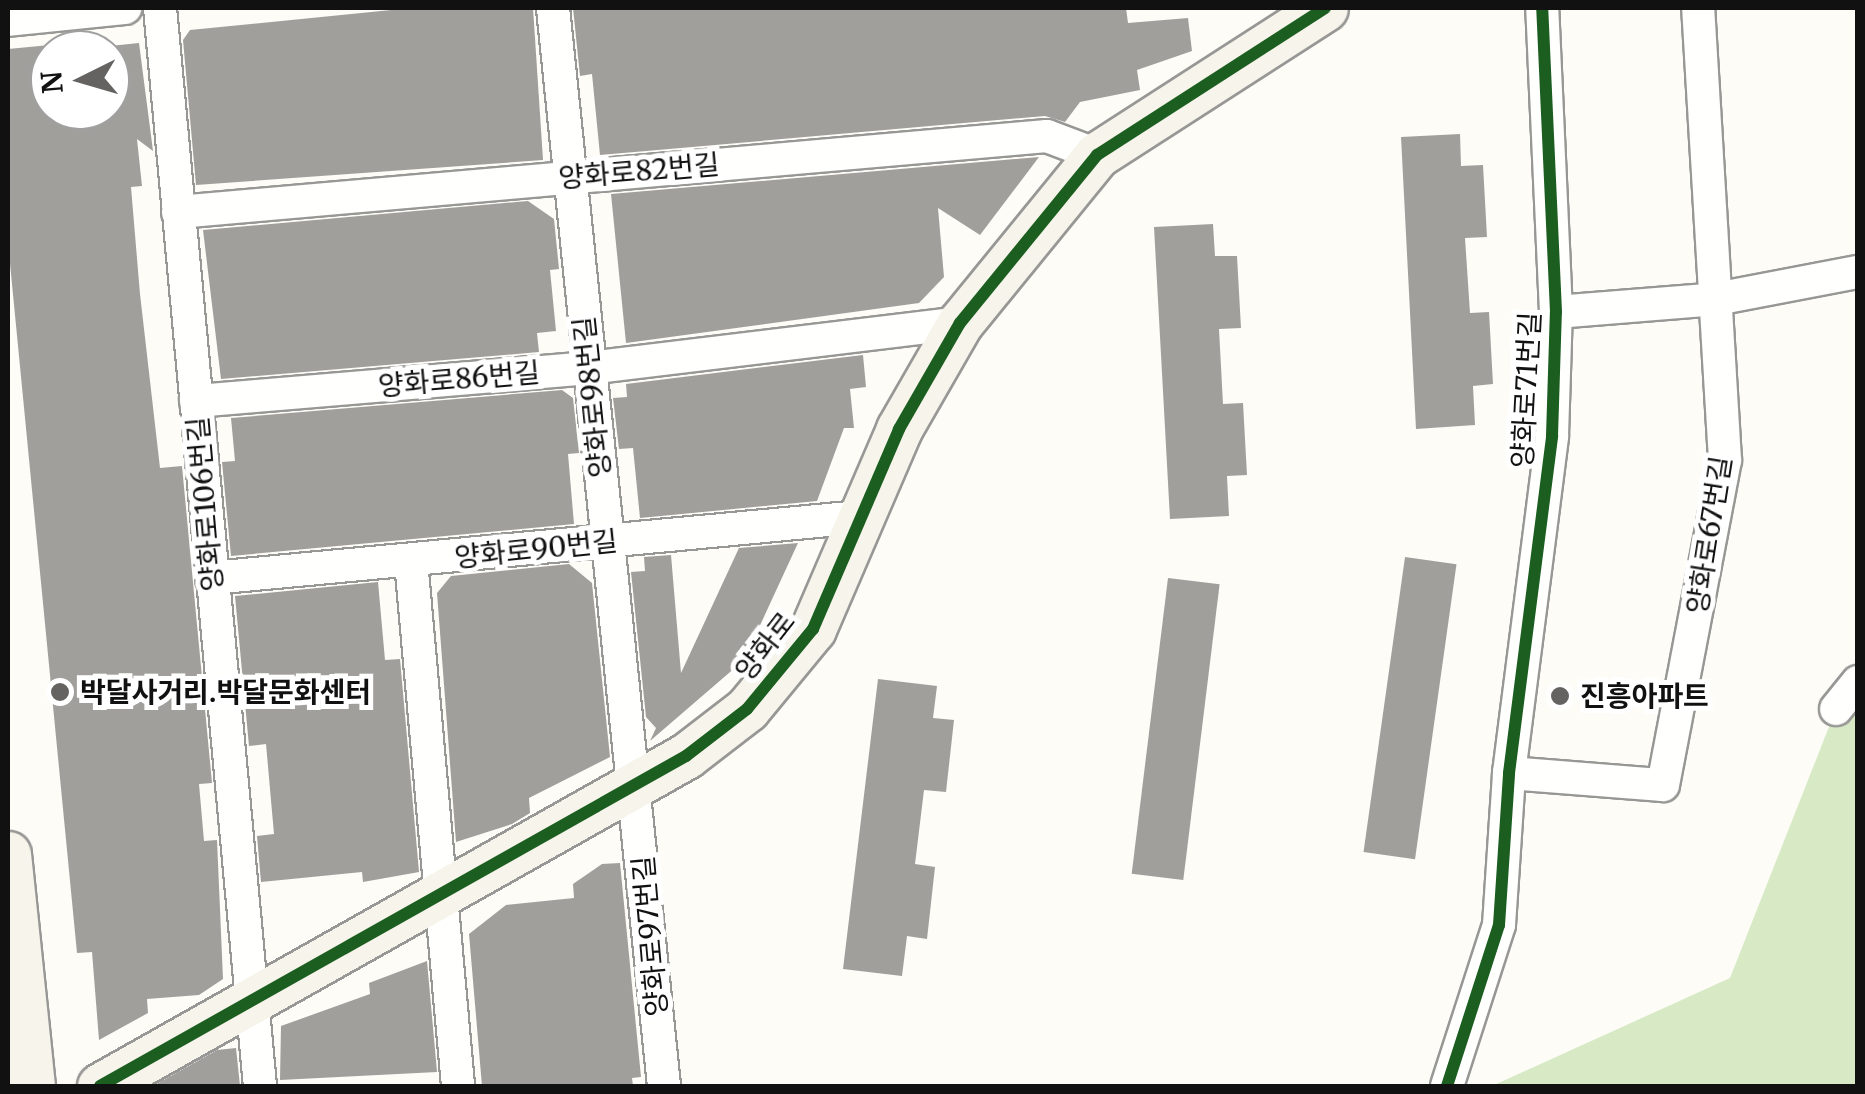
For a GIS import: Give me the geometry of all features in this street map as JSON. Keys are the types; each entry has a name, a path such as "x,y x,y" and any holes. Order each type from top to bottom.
{"street":[{"path":"8,20 126,8"},
{"name":"양화로106번길","path":"160,8 260,1086"},
{"name":"양화로98번길","path":"554,8 607,542 636,785"},
{"name":"양화로","path":"100,1086 636,785 748,709 813,629 860,517 960,322 1097,155 1325,8"},
{"name":"양화로71번길","path":"1447,1086 1499,925 1509,773 1552,436 1556,312 1542,8"},
{"name":"양화로67번길","path":"1509,773 1663,785 1725,460 1698,8"},
{"name":"양화로82번길","path":"178,212 1048,136 1097,155"},
{"path":"1556,312 1716,299 1858,272"},
{"name":"양화로86번길","path":"196,400 589,368 960,322"},
{"name":"양화로90번길","path":"212,578 860,517"},
{"path":"411,561 458,1086"},
{"path":"1836,709 1858,682"},
{"name":"양화로97번길","path":"636,785 664,1086"},
{"path":"8,868 32,1086"}],"green space":[{"path":"1857,682 1857,1086 1492,1086 1730,978 1836,709"}],"building":[{"path":"411,8 533,8 543,160 196,185 183,40 190,30"},
{"path":"573,8 1126,8 1128,23 1188,18 1192,51 1137,70 1140,90 1080,102 1065,122 1045,116 600,155 592,74 580,76"},
{"path":"139,43 153,151 137,139 142,186 131,187 140,294 160,468 182,466 212,783 199,784 204,841 217,840 223,979 199,995 147,999 148,1013 99,1040 92,952 77,953 8,243 8,49 30,47 30,130 130,130 130,44"},
{"path":"1460,134 1461,166 1483,165 1487,237 1465,238 1470,313 1489,312 1493,384 1473,386 1475,425 1416,429 1401,137"},
{"path":"1039,157 980,235 938,208 944,277 919,303 626,343 611,194"},
{"path":"528,201 554,219 559,269 550,270 556,331 537,333 539,352 221,379 203,230"},
{"path":"1213,224 1215,256 1237,256 1241,328 1219,329 1223,404 1243,403 1247,475 1227,476 1229,516 1170,519 1154,227"},
{"path":"863,355 866,387 850,389 854,428 844,428 817,501 640,518 633,448 619,449 613,398 627,397 626,384"},
{"path":"562,390 573,398 579,453 568,454 574,524 231,556 222,462 235,461 231,418"},
{"path":"798,543 744,660 650,741 656,728 646,717 631,572 645,571 644,557 671,555 681,673 739,548"},
{"path":"1405,557 1456,564 1415,859 1364,852"},
{"path":"569,564 592,583 610,757 529,798 530,813 512,824 456,842 437,593 451,576"},
{"path":"1168,578 1220,584 1183,880 1132,874"},
{"path":"378,582 385,660 400,659 419,872 363,882 362,872 261,882 257,836 274,834 266,744 249,746 235,596"},
{"path":"878,679 937,686 933,718 954,720 946,792 924,790 915,864 935,867 927,939 907,936 902,976 843,969"},
{"path":"620,863 641,1077 632,1078 633,1086 482,1086 469,934 506,905 574,898 573,884 602,864"},
{"path":"427,961 437,1072 280,1080 281,1026 370,994 369,983"},
{"path":"236,1048 240,1086 153,1086 217,1050"}],"cycle path":[{"path":"100,1086 686,756 747,709 813,629 899,429 960,323 1097,155 1325,8"},
{"path":"1447,1086 1499,925 1509,773 1552,436 1556,312 1542,8"}],"place":[{"name":"박달사거리.박달문화센터","path":"60,692"},
{"name":"진흥아파트","path":"1560,696"}]}
